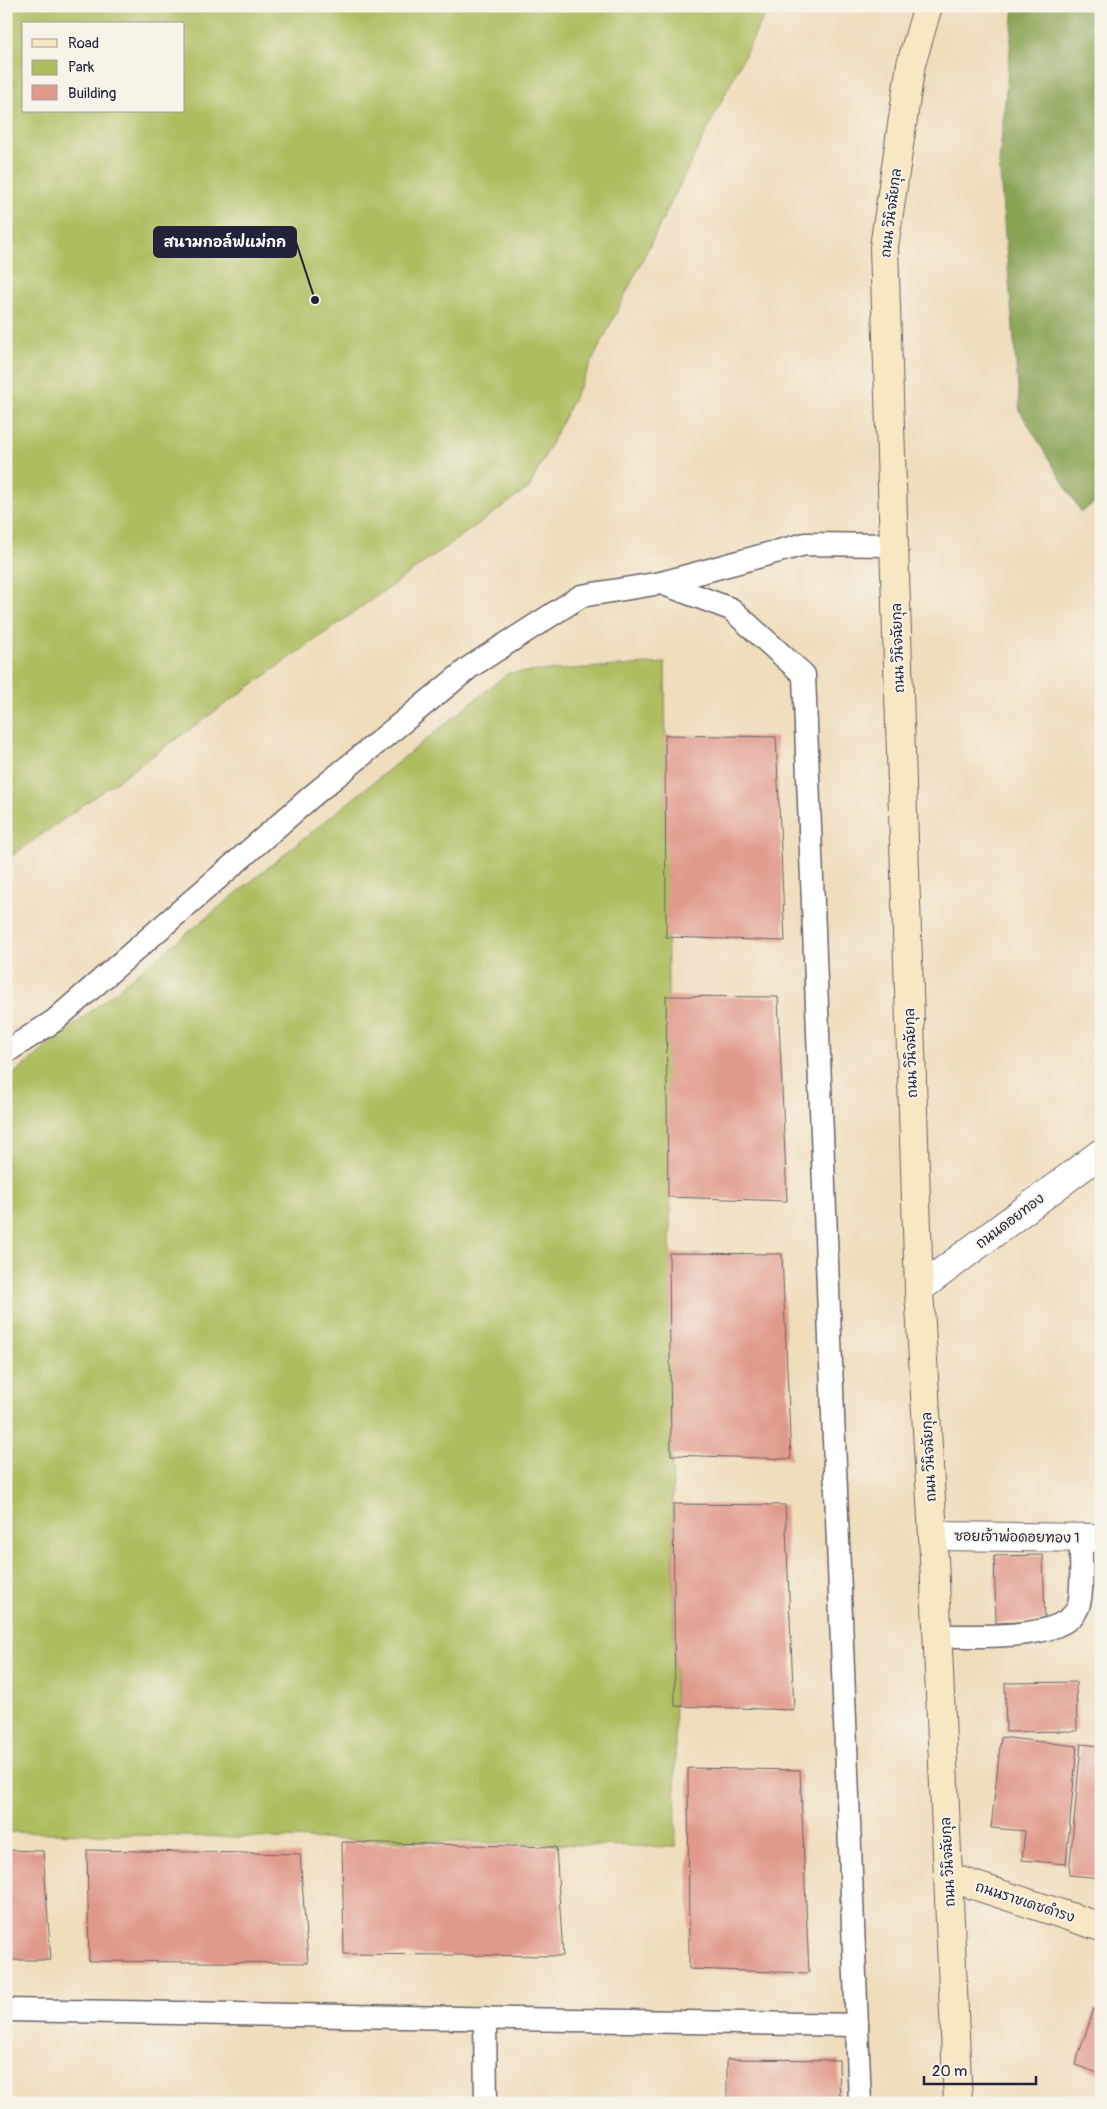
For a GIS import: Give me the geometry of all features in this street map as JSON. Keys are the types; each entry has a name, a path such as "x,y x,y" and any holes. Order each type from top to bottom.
{"street":[{"name":"ถนน วินิจฉัยกุล","path":"928,6 911,64 884,247 919,1290 933,1536 958,2103"},
{"name":"ถนนดอยทอง","path":"919,1290 1101,1153"},
{"name":"ซอยเจ้าพ่อดอยทอง 1","path":"933,1536 1091,1545"},
{"name":"ถนนราชเดชดำรง","path":"949,1877 1101,1927"}],"lane":[{"path":"6,1052 54,1021 312,796 470,667 581,596 661,583 806,544 894,545"},
{"path":"661,583 731,609 804,675 860,2103"},
{"path":"936,1636 1042,1632 1066,1622 1078,1607 1091,1545"},
{"path":"6,2010 857,2025"},
{"path":"485,2018 486,2103"}],"green space":[{"path":"6,6 769,6 529,488 6,860"},
{"path":"1014,6 1101,6 1101,498 1081,512 1020,411 999,163"},
{"path":"665,663 676,1847 6,1832 6,1080 508,673"}],"building":[{"path":"665,735 776,737 785,941 666,937"},
{"path":"666,996 778,997 787,1201 668,1197"},
{"path":"669,1253 782,1254 791,1459 671,1455"},
{"path":"673,1504 785,1505 794,1710 675,1706"},
{"path":"1043,1555 1045,1621 996,1623 994,1556"},
{"path":"1076,1682 1077,1731 1006,1732 1005,1683"},
{"path":"1001,1737 1077,1746 1066,1864 1022,1860 1025,1831 991,1828"},
{"path":"1081,1744 1101,1746 1101,1878 1069,1875"},
{"path":"688,1768 800,1770 809,1973 689,1969"},
{"path":"342,1842 556,1847 563,1956 344,1954"},
{"path":"6,1850 43,1851 51,1960 6,1960"},
{"path":"87,1850 300,1854 308,1963 89,1961"},
{"path":"1094,2009 1101,2011 1101,2074 1075,2065"},
{"path":"727,2059 839,2060 840,2103 727,2103"}],"place":[{"name":"สนามกอล์ฟแม่กก","path":"315,300"}]}
